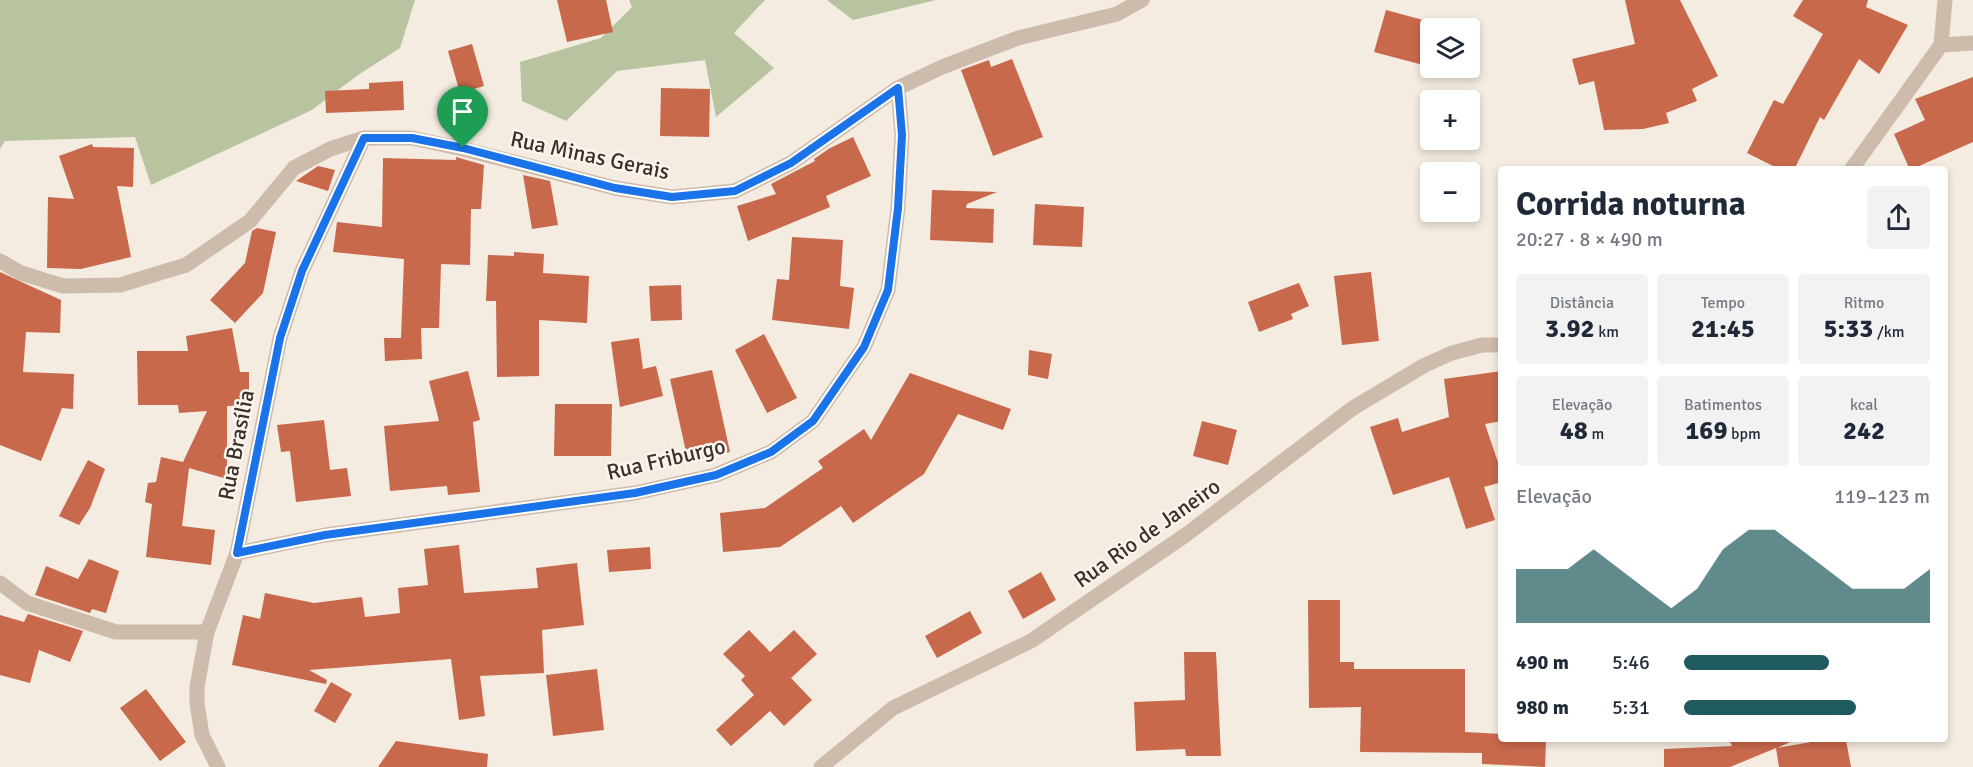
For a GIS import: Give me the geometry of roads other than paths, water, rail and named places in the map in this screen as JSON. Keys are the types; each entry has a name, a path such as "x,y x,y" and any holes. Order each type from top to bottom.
{"street":[{"name":"Rua Minas Gerais","path":"0,261 21,273 63,286 120,285 186,265 250,221 294,168 330,149 364,138 412,138 463,148 615,188 672,197 735,191 791,163 898,88 942,67 1018,38 1117,14 1142,0"},
{"path":"1854,166 1941,45 1945,0"},
{"path":"1941,45 1973,43"},
{"name":"Rua Friburgo","path":"237,553 325,535 635,493 716,475 771,452 813,421 864,347 888,290 898,208 902,135 898,88"},
{"name":"Rua Brasília","path":"218,767 202,735 197,703 197,687 207,632 237,553 280,338 302,271 364,138"},
{"name":"Rua Rio de Janeiro","path":"821,767 892,708 1031,641 1187,534 1353,408 1425,365 1452,353 1482,345 1498,345"},
{"path":"0,583 27,603 116,632 207,632"}]}
